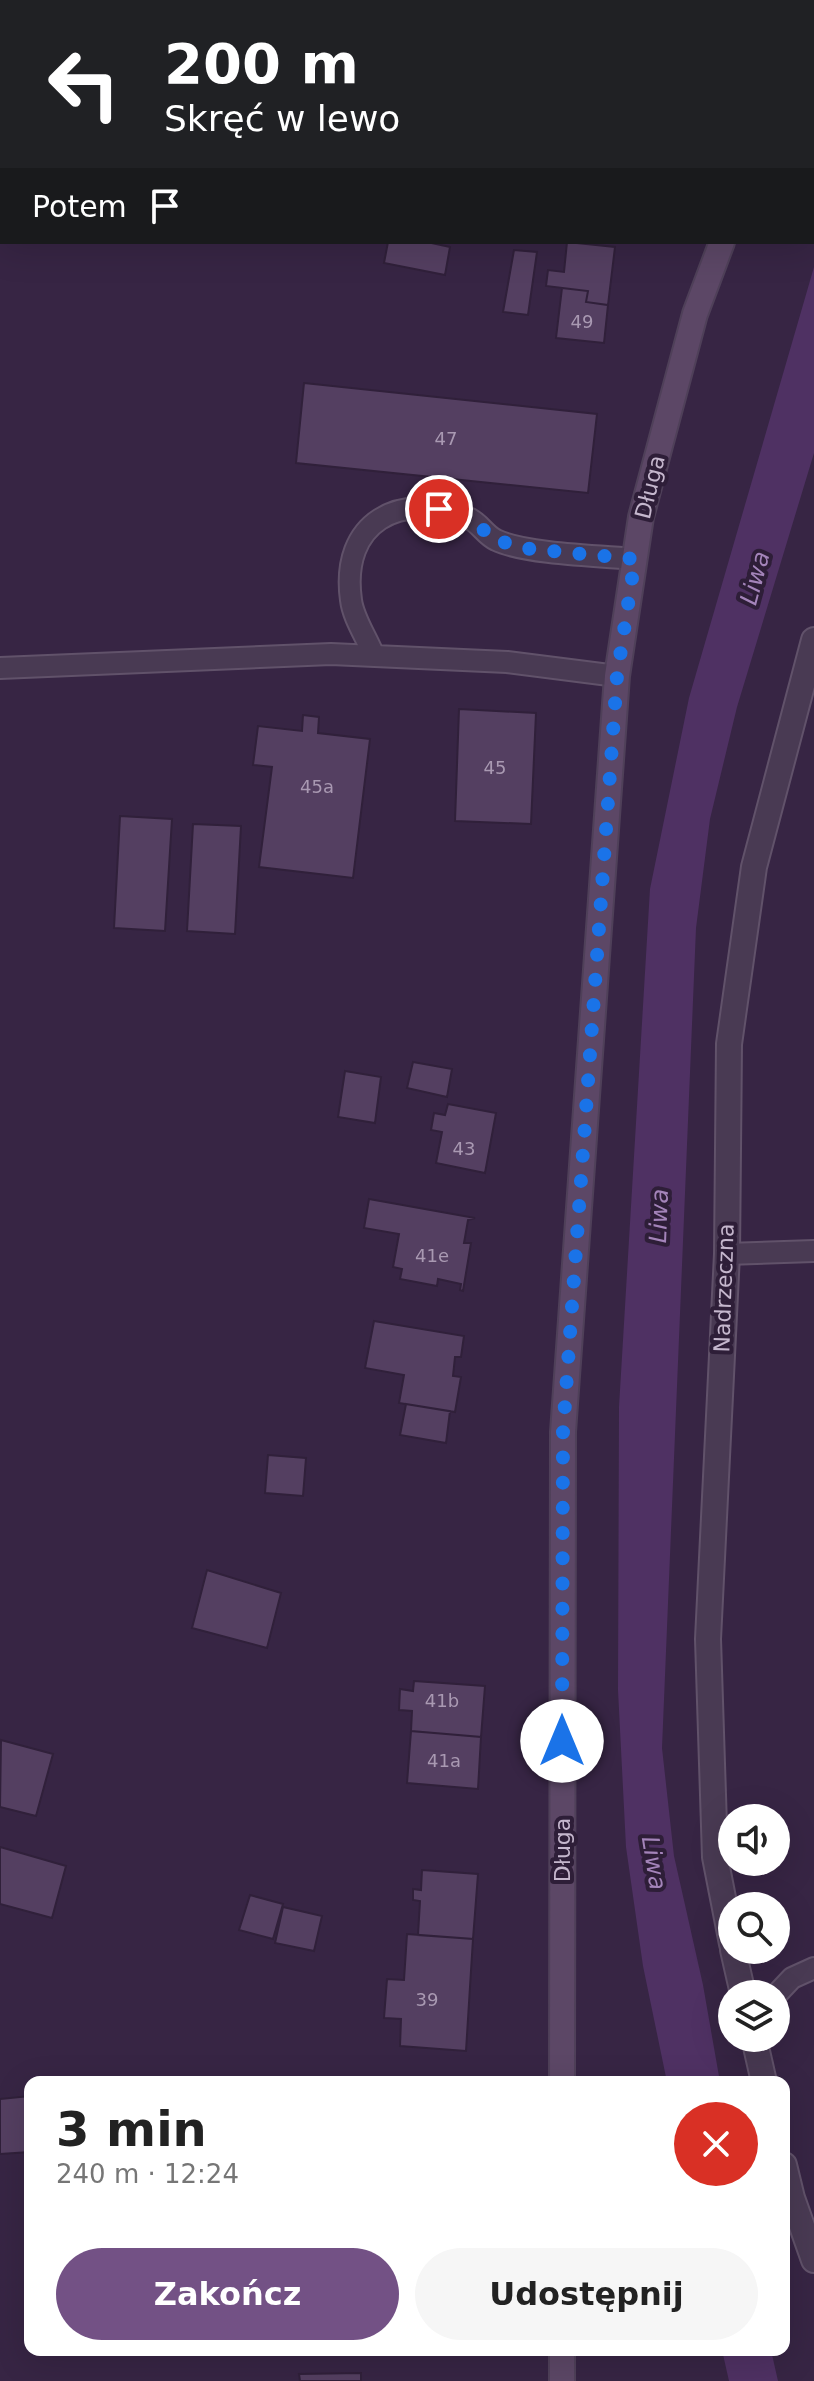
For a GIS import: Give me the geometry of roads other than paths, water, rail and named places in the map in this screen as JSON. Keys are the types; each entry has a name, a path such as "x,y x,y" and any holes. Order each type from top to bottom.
{"street":[{"name":"Długa","path":"562,2076 563,1432 617,676 641,517 695,314 721,244"},
{"name":"Nadrzeczna","path":"722,1892 715,1857 708,1639 727,1254 729,1044 754,867 814,640"},
{"path":"757,2052 763,2076"},
{"path":"790,2190 814,2260"},
{"path":"562,2356 562,2381"}],"lane":[{"path":"374,656 351,603 349,563 358,542 372,523 389,513 439,509 471,519 495,540 530,549 635,559"},
{"path":"0,668 331,654 507,662 617,676"},
{"path":"727,1254 814,1251"},
{"path":"790,1980 814,1968"}],"water":[{"name":"Liwa","path":"814,267 814,453 737,707 710,819 696,928 662,1748 674,1856 703,1985 719,2076 666,2076 643,1966 626,1847 618,1690 619,1407 650,889 689,698"},
{"path":"723,2356 772,2356 778,2381 729,2381"}]}
